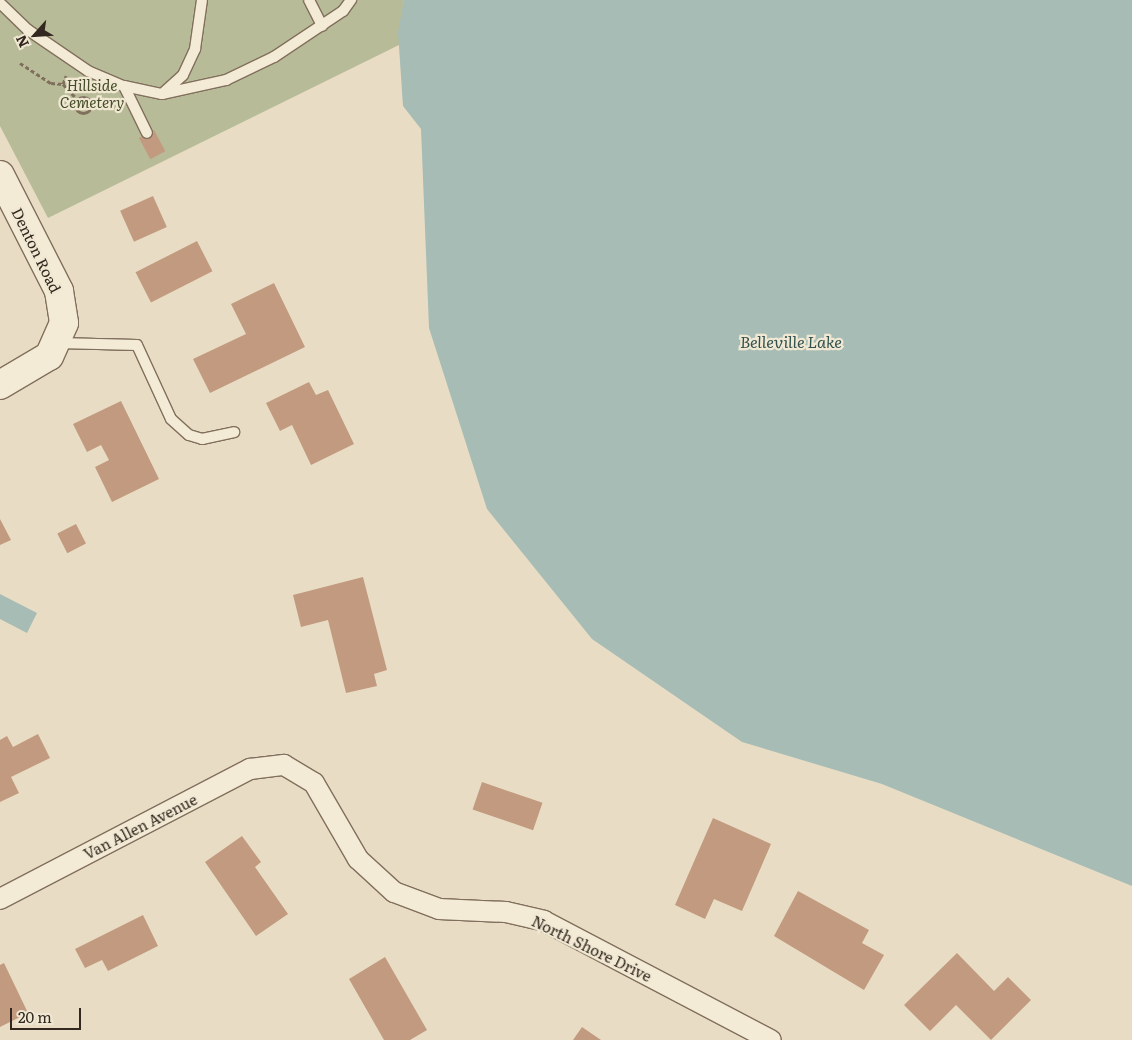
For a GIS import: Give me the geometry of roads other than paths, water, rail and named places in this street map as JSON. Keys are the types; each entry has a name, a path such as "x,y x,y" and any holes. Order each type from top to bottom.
{"street":[{"name":"Denton Road","path":"0,175 59,291 64,323 58,343 37,367 0,385"},
{"name":"Van Allen Avenue","path":"0,899 250,769 284,765"},
{"name":"North Shore Drive","path":"284,765 314,783 358,860 394,892 439,909 506,912 544,921 771,1040"}],"lane":[{"path":"162,94 183,75 195,49 202,0"},
{"path":"309,0 322,26"},
{"path":"0,2 28,30 71,60 124,86 162,94 226,80 322,26 351,0"},
{"path":"124,86 147,133"},
{"path":"58,343 137,345 172,419 189,435 202,438 234,432"}],"water":[{"name":"Belleville Lake","path":"404,0 1132,0 1132,886 882,784 742,742 592,639 487,509 429,328 421,129 403,106 398,32"},
{"path":"0,594 37,613 27,633 0,619"}],"park label":[{"name":"Hillside Cemetery","path":"92,92"}]}
